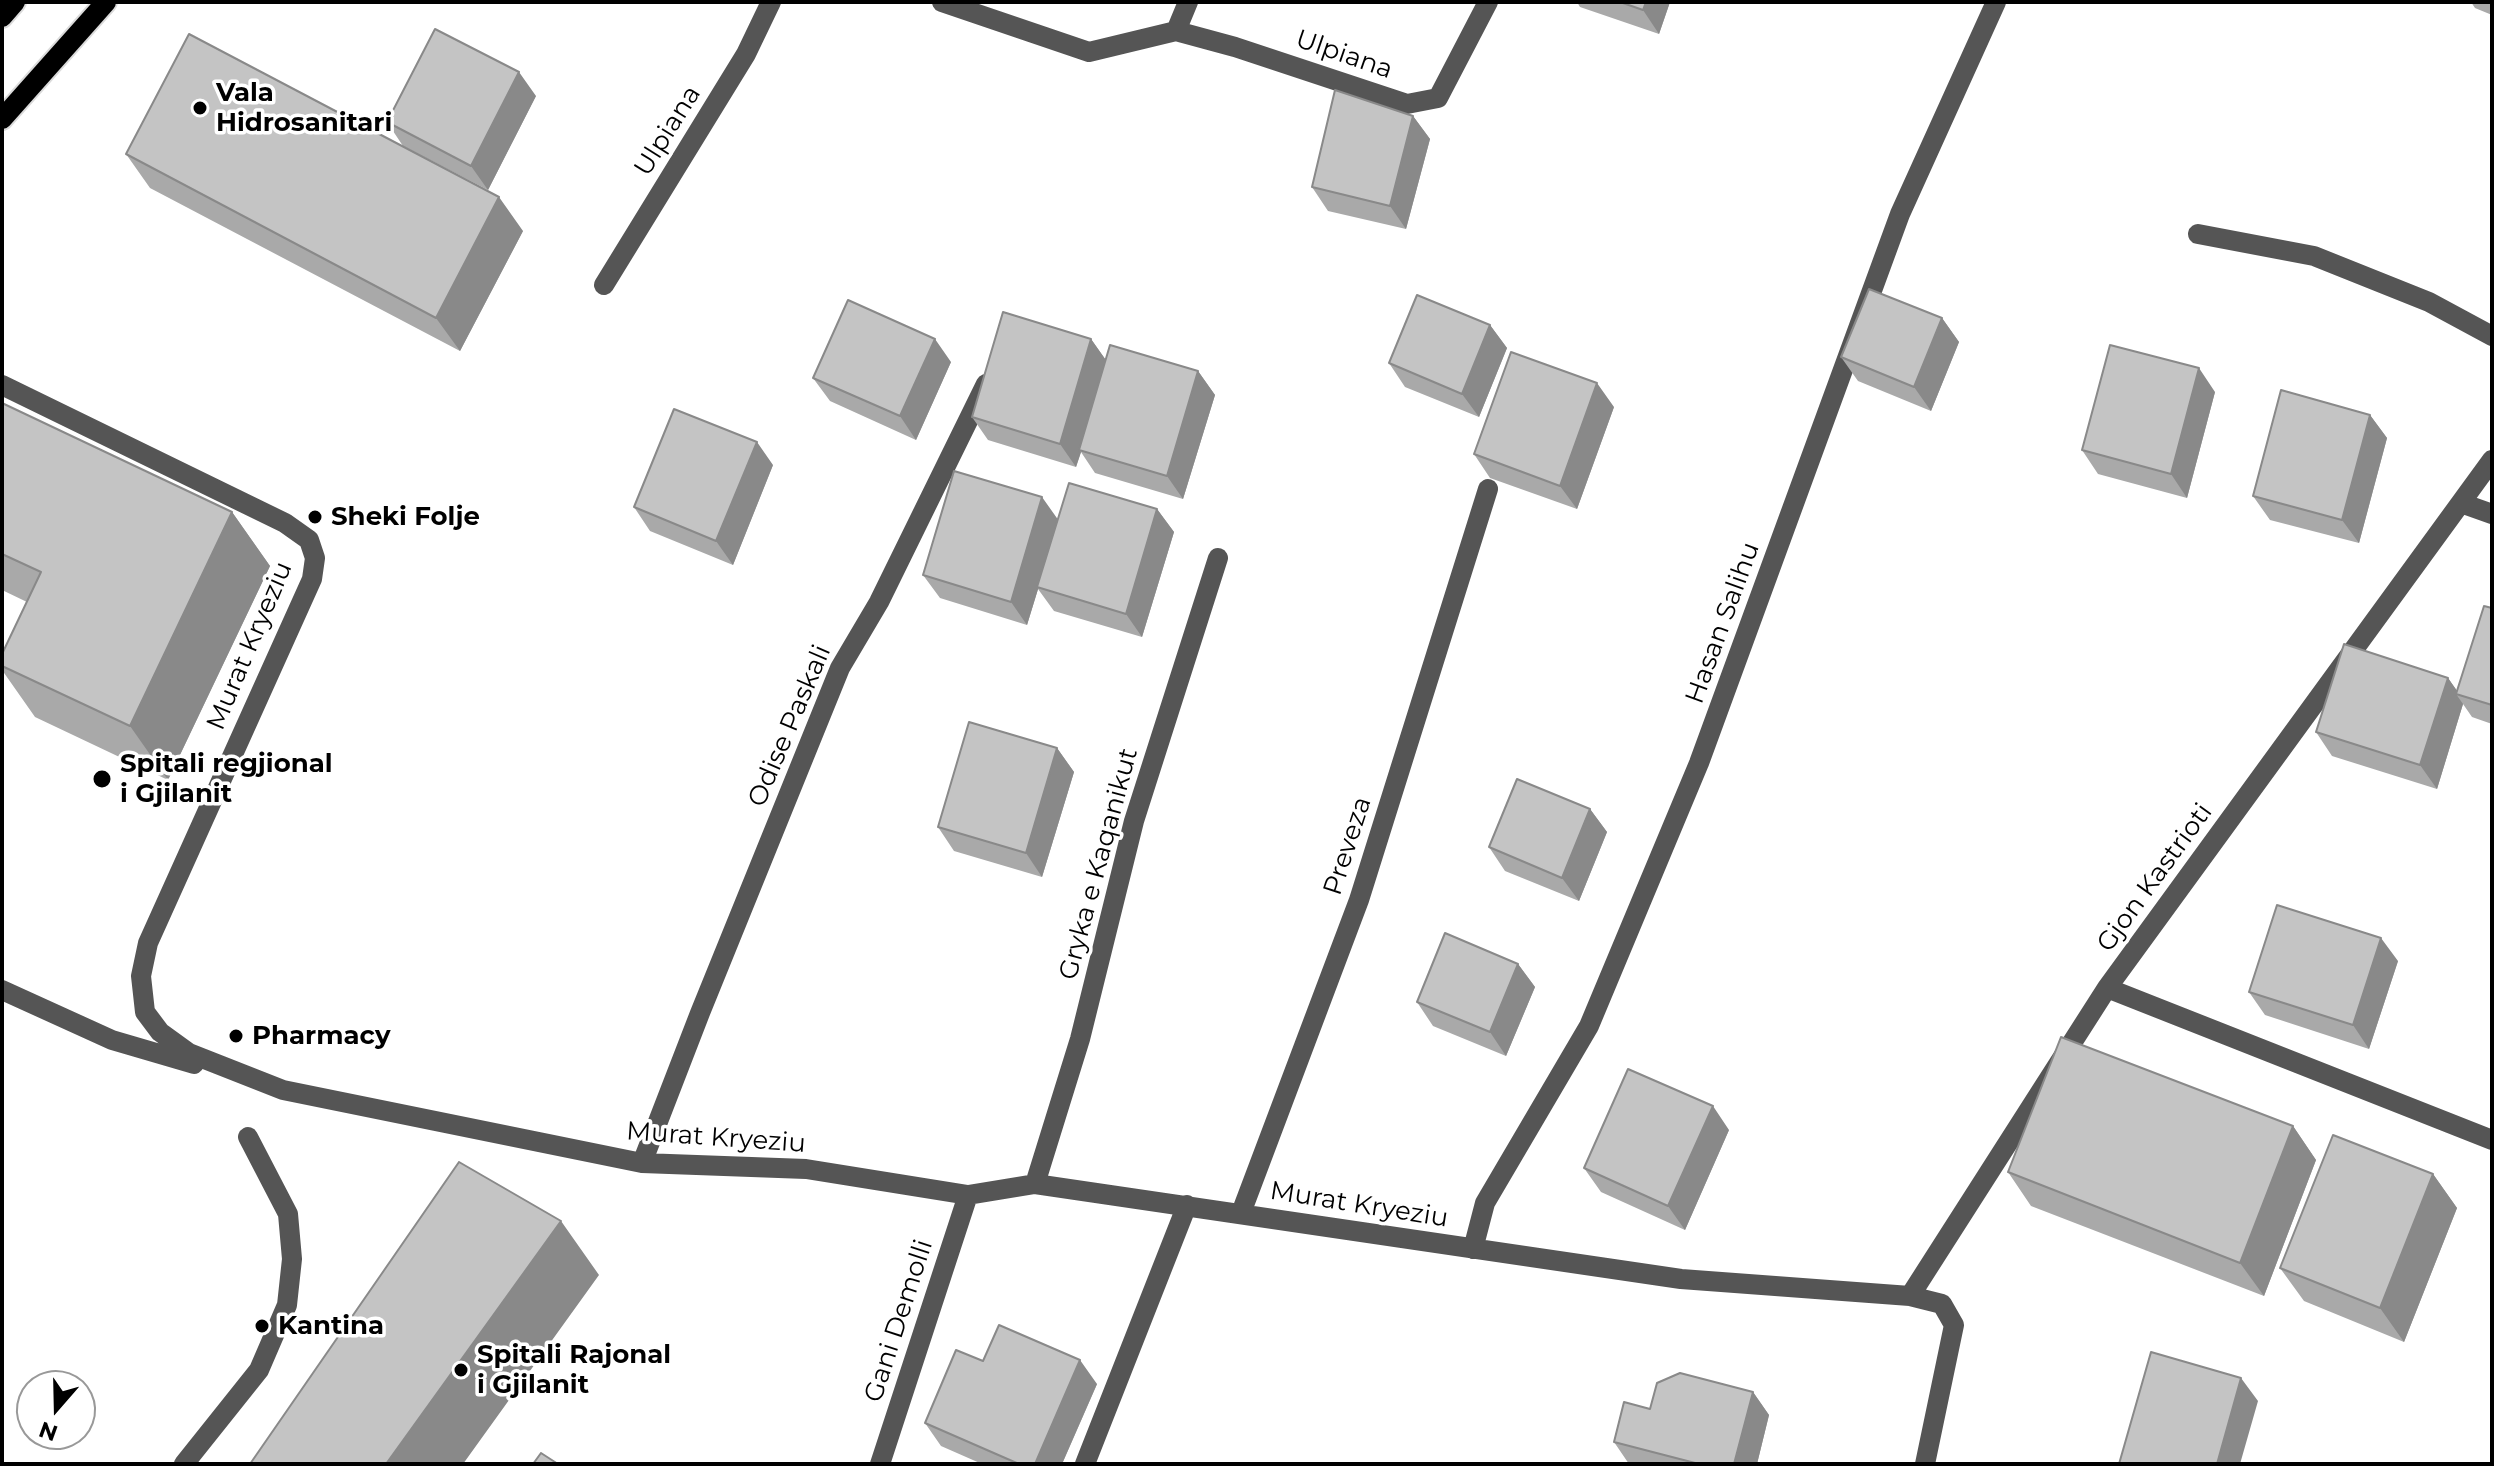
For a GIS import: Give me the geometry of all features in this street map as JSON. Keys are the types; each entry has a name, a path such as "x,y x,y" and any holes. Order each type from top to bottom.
{"main road":[{"path":"2,17 15,2"},
{"path":"2,119 106,2"}],"street":[{"name":"Ulpiana","path":"604,285 746,54 771,2"},
{"name":"Ulpiana","path":"942,2 1089,52 1176,31 1249,51 1407,104 1438,98 1488,2"},
{"path":"1176,31 1188,2"},
{"name":"Hasan Salihu","path":"1473,1249 1485,1203 1589,1026 1699,763 1900,214 1996,2"},
{"path":"2198,234 2314,256 2429,302 2492,336"},
{"name":"Odise Paskali","path":"642,1163 840,668 879,602 994,366"},
{"name":"Murat Kryeziu","path":"2,385 285,523 309,540 315,558 312,579 148,943 141,976 145,1012 160,1032 189,1053 283,1090 642,1163 806,1169 968,1195 1035,1184 1681,1279 1910,1296 1942,1304 1954,1325 1925,1464"},
{"name":"Gjon Kastrioti","path":"1910,1296 2107,988 2492,460"},
{"name":"Preveza","path":"1241,1213 1359,900 1488,489"},
{"path":"2461,503 2492,514"},
{"name":"Gryka e Kaqanikut","path":"1035,1184 1080,1039 1134,821 1218,558"},
{"path":"2107,988 2492,1140"},
{"path":"2,990 112,1040 283,1090"},
{"path":"184,1464 259,1370 287,1305 292,1259 288,1214 248,1137"},
{"name":"Gani Demolli","path":"880,1464 968,1195"},
{"path":"1085,1464 1187,1205"}],"building":[{"path":"1620,2 1646,2 1643,10"},
{"path":"435,29 519,72 471,166 387,122"},
{"path":"189,34 499,197 436,318 126,154"},
{"path":"1335,90 1413,116 1390,206 1312,187"},
{"path":"1869,289 1942,318 1914,387 1841,357"},
{"path":"1417,295 1490,325 1462,394 1389,363"},
{"path":"848,300 935,339 900,416 813,378"},
{"path":"1003,312 1091,339 1060,444 972,417"},
{"path":"1110,345 1198,371 1167,476 1079,450"},
{"path":"2110,345 2199,368 2171,474 2082,450"},
{"path":"1511,352 1597,383 1560,486 1474,454"},
{"path":"2281,390 2370,415 2342,520 2253,496"},
{"path":"2,403 232,512 130,726 2,666 2,654 41,572 2,554"},
{"path":"674,409 757,442 716,541 634,507"},
{"path":"954,471 1042,497 1011,602 923,575"},
{"path":"1069,483 1157,509 1126,614 1037,587"},
{"path":"2484,606 2492,608 2492,705 2456,694"},
{"path":"2344,644 2448,678 2420,765 2316,732"},
{"path":"969,722 1057,748 1026,853 938,827"},
{"path":"1517,779 1590,809 1562,878 1489,847"},
{"path":"2277,905 2381,938 2353,1025 2249,992"},
{"path":"1445,933 1518,964 1490,1032 1417,1002"},
{"path":"2061,1037 2293,1126 2240,1263 2008,1172"},
{"path":"1628,1069 1713,1106 1668,1206 1584,1168"},
{"path":"2333,1135 2433,1174 2380,1308 2280,1268"},
{"path":"459,1162 561,1221 386,1464 250,1464"},
{"path":"999,1325 1080,1360 1035,1464 1019,1464 925,1423 956,1350 983,1361"},
{"path":"2151,1352 2241,1378 2217,1464 2119,1464"},
{"path":"1680,1373 1753,1392 1734,1464 1699,1464 1614,1442 1624,1402 1650,1409 1657,1383"},
{"path":"541,1453 558,1464 533,1464"}],"place":[{"name":"Vala Hidrosanitari","path":"200,108"},
{"name":"Sheki Folje","path":"315,517"},
{"name":"Spitali regjional i Gjilanit","path":"102,779"},
{"name":"Pharmacy","path":"236,1036"},
{"name":"Kantina","path":"262,1326"},
{"name":"Spitali Rajonal i Gjilanit","path":"461,1370"}]}
